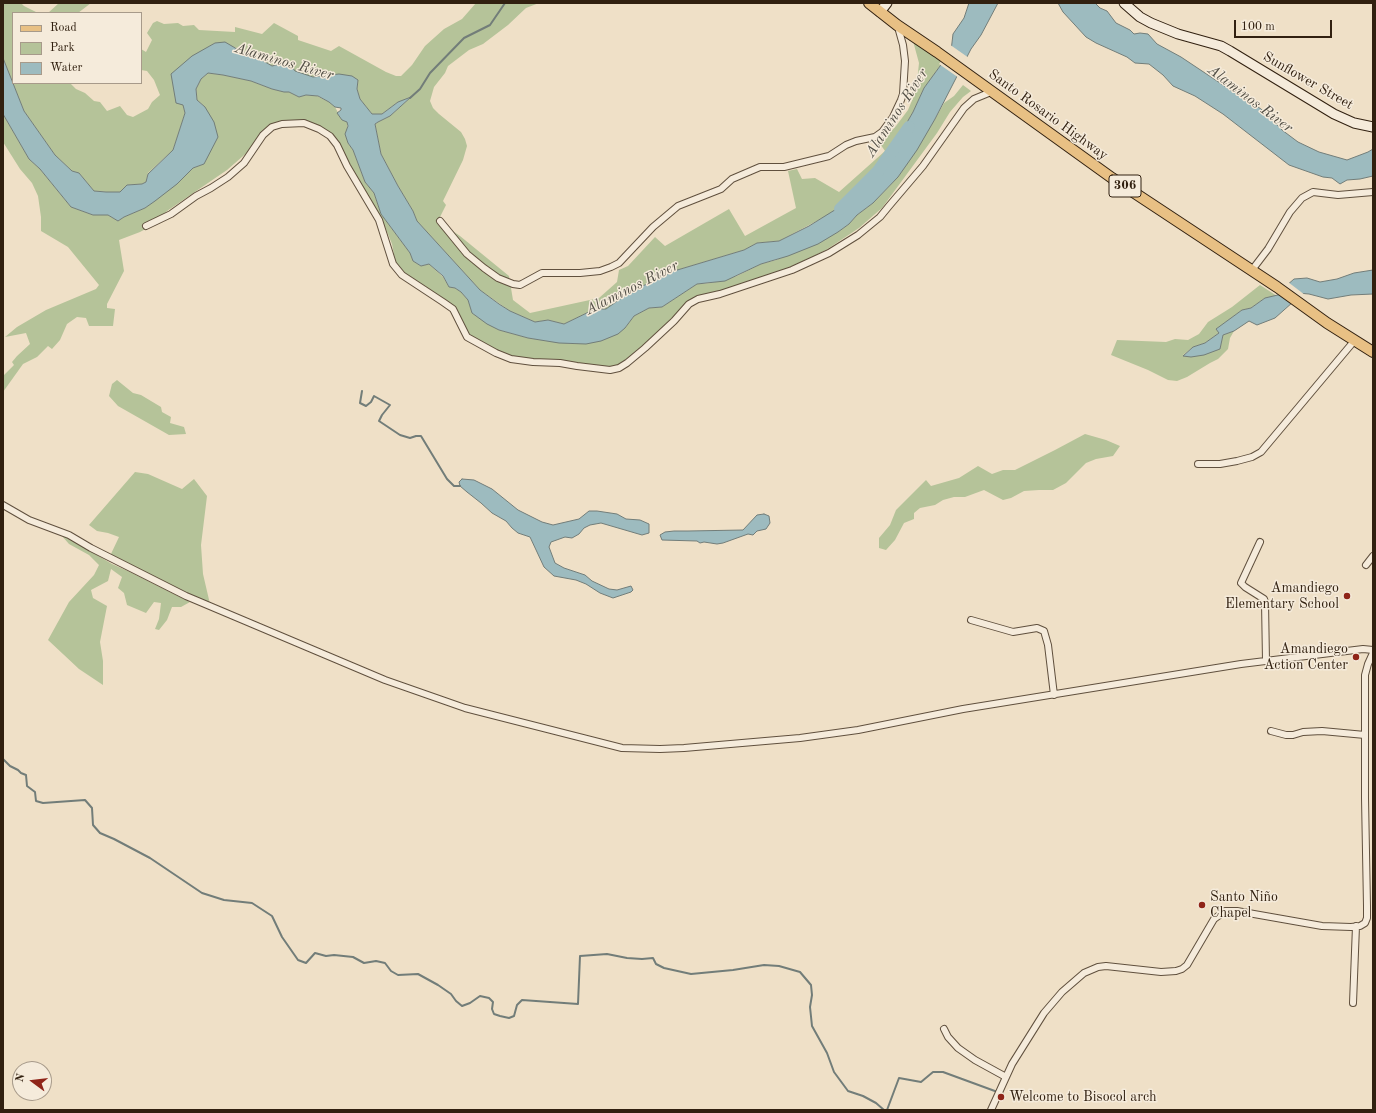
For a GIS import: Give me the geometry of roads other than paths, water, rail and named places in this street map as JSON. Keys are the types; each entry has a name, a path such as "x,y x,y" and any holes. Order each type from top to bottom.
{"main road":[{"name":"Santo Rosario Highway","path":"869,3 897,25 1112,178 1373,352"}],"street":[{"path":"880,12 886,3"},
{"name":"Sunflower Street","path":"1124,3 1140,17 1151,23 1178,34 1230,50 1334,114 1354,123 1373,127"},
{"path":"440,220 467,254 498,278 514,284 520,285 542,273 580,273 600,271 619,264 653,227 678,206 721,189 732,179 760,167 784,167 829,156 846,145 875,137 882,132 893,117 903,94 906,62 897,25"},
{"path":"146,226 171,214 244,164 263,135 272,127 282,124 304,123 319,129 330,136 337,145 347,166 379,220 393,264 402,275 453,309 467,337 496,353 511,359 533,362 560,363 610,370 619,368 627,363 645,348 674,321 688,304 698,299 742,287 792,270 830,253 858,235 880,217 923,166 964,108 974,99 991,92"},
{"path":"1252,270 1268,249 1290,212 1302,198 1314,192 1338,195 1373,192"},
{"path":"1198,464 1220,464 1237,461 1252,457 1260,452 1355,340"},
{"path":"3,505 29,520 69,535 97,551 186,596 385,680 465,708 622,748 678,748 800,738 858,730 943,713 1233,665 1373,650"},
{"path":"1260,542 1241,582 1242,585 1264,599 1265,602 1266,661"},
{"path":"1366,565 1373,556"},
{"path":"971,620 1013,632 1037,628 1044,631 1048,646 1054,695"},
{"path":"991,1110 1021,1048 1044,1012 1062,992 1080,976 1090,970 1106,966 1161,972 1182,969 1187,965 1214,919 1225,911 1237,911 1322,926 1356,926 1365,922 1367,918 1365,675 1373,653"},
{"path":"1270,731 1286,735 1322,731 1365,735"},
{"path":"1366,896 1373,897"},
{"path":"1353,1003 1356,926"},
{"path":"944,1029 948,1037 958,1048 975,1060 1006,1077"}],"water":[{"path":"969,3 998,3 981,35 971,49 935,119 917,150 898,177 873,203 857,215 849,224 818,244 788,256 761,264 725,281 697,284 662,307 649,308 634,316 625,328 618,334 601,341 586,344 559,343 528,338 499,330 487,324 472,313 468,300 461,292 455,288 449,287 443,276 429,264 421,266 413,261 410,253 381,214 374,193 365,182 353,150 348,143 345,134 348,126 347,122 342,120 337,113 341,110 341,108 335,107 318,96 306,95 299,97 289,92 272,89 251,81 208,73 201,79 196,89 197,100 205,107 214,122 218,137 204,164 193,168 177,184 145,208 118,221 108,215 93,215 71,207 40,169 29,159 3,114 3,58 12,84 24,111 55,155 72,171 79,173 94,191 120,192 127,185 142,184 146,182 148,174 173,150 185,113 183,105 176,103 171,74 192,56 215,43 225,42 272,66 284,63 290,64 295,71 313,77 339,74 352,76 358,80 357,89 360,99 372,114 382,114 398,102 411,97 390,116 375,124 381,154 413,211 417,221 480,290 499,304 510,311 535,322 548,320 564,324 595,309 606,309 630,292 674,271 744,250 757,243 779,241 809,226 846,203 860,192 890,160 899,144 902,131 924,88 951,51 953,34 964,18"},
{"path":"1058,3 1095,3 1100,8 1107,11 1116,23 1130,30 1134,34 1148,34 1157,44 1181,57 1232,91 1243,96 1265,112 1282,130 1298,142 1319,152 1347,160 1373,149 1373,176 1347,180 1340,184 1332,178 1323,177 1289,165 1223,114 1195,96 1173,86 1163,75 1149,64 1135,63 1127,57 1086,37 1063,12"},
{"path":"1373,270 1373,294 1351,295 1328,299 1309,294 1297,293 1286,286 1294,279 1307,278 1320,282 1337,279 1354,273"},
{"path":"1282,294 1293,302 1275,318 1257,325 1249,321 1234,331 1223,335 1220,349 1204,355 1191,357 1183,356 1193,347 1205,343 1219,333 1216,329 1242,310 1251,308 1265,298"},
{"path":"462,479 474,480 492,489 518,510 542,522 553,525 579,519 589,511 617,514 626,519 640,520 649,524 649,533 642,535 601,523 590,525 572,538 565,537 551,542 549,547 555,563 564,568 585,575 592,581 609,589 617,590 631,586 633,590 613,598 576,580 554,576 544,567 530,537 518,533 506,521 492,513 467,492 460,486 459,482"},
{"path":"764,514 769,516 770,523 766,529 757,531 753,535 748,534 723,543 717,544 704,542 700,543 697,541 662,540 660,535 665,532 674,531 743,530 757,515"}],"waterway":[{"path":"410,98 420,89 430,73 464,38 490,25 505,3"},
{"name":"Alaminos River","path":"840,209 878,171 909,127"},
{"path":"362,391 360,403 366,406 371,402 374,396 390,405 379,421 400,435 410,438 421,436 447,479 454,486 460,486"},
{"path":"3,759 10,766 26,775 27,786 35,792 36,801 43,803 85,800 92,808 93,825 100,833 150,858 202,893 224,900 252,903 272,916 282,937 298,960 306,963 315,953 326,956 334,955 353,957 364,963 376,961 385,963 391,971 398,975 418,974 438,985 451,994 462,1006 470,1003 480,996 489,998 493,1002 492,1009 494,1014 509,1018 514,1016 517,1005 522,1000 578,1004 580,956 607,954 627,958 653,958 656,964 664,968 691,974 764,965 779,966 800,972 811,985 812,995 810,1007 812,1026 827,1053 834,1072 848,1091 863,1096 876,1103 884,1110"},
{"path":"887,1110 899,1078 921,1082 933,1072 943,1072 1003,1094"}],"place":[{"name":"Amandiego Elementary School","path":"1347,596"},
{"name":"Amandiego Action Center","path":"1356,657"},
{"name":"Santo Niño Chapel","path":"1202,905"},
{"name":"Welcome to Bisocol arch","path":"1001,1097"}]}
